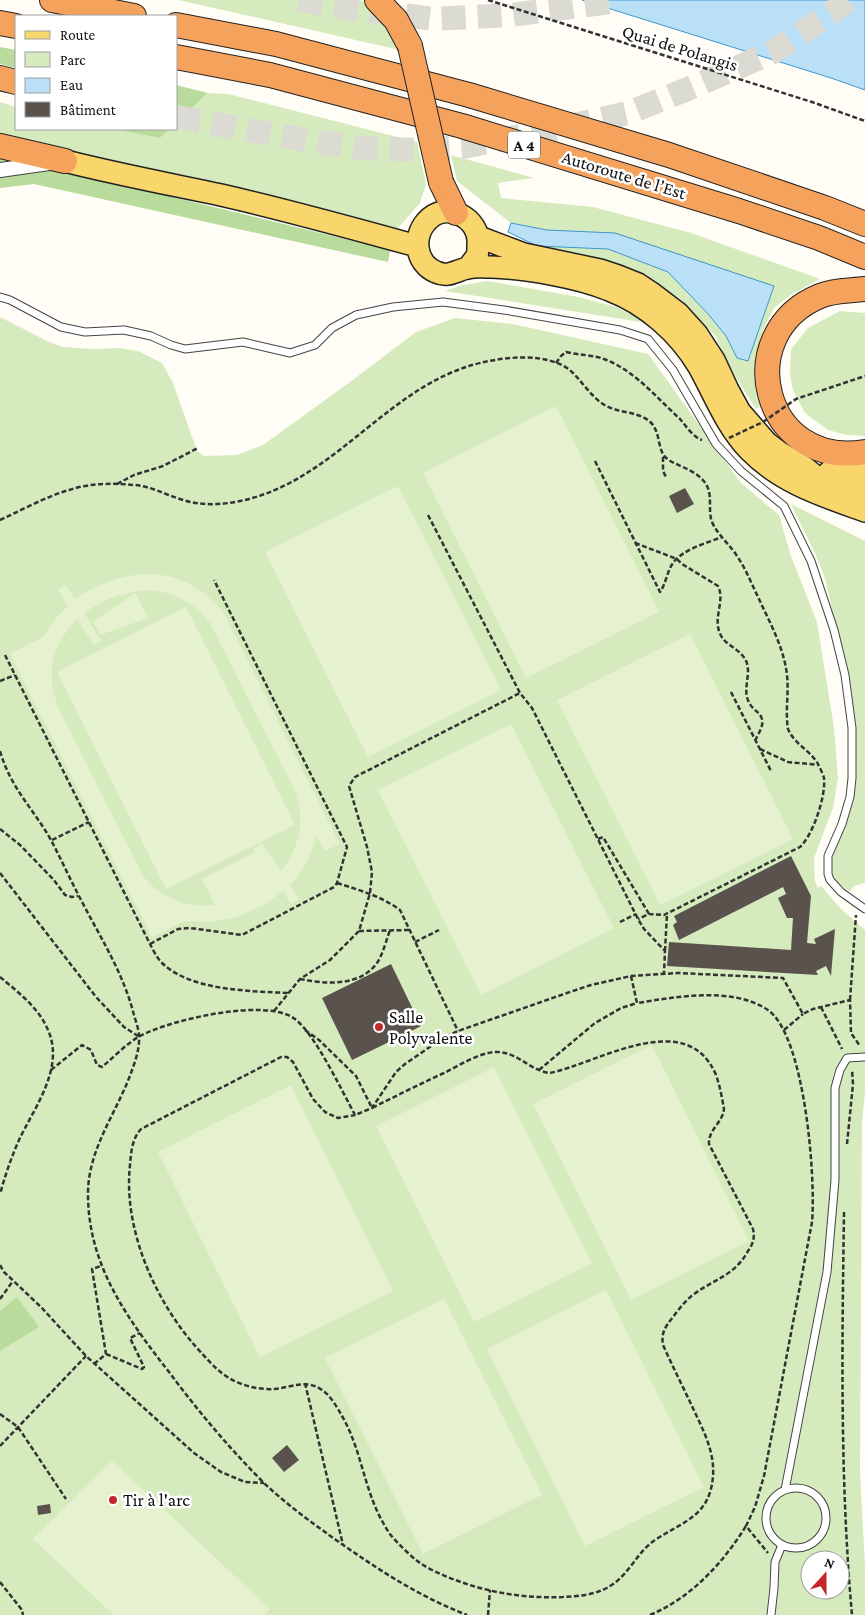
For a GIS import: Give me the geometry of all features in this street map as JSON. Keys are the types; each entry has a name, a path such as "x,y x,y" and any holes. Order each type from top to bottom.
{"highway":[{"path":"52,0 129,15"},
{"path":"377,0 396,20 410,46 441,182 456,213"},
{"path":"0,23 15,26"},
{"name":"Autoroute de l’Est","path":"178,25 276,44 469,95 669,155 825,208 865,224"},
{"name":"Autoroute de l’Est","path":"178,57 270,75 462,126 730,208 819,238 865,257"},
{"path":"0,78 15,82"},
{"path":"0,146 64,161"},
{"path":"865,289 829,293 802,306 782,325 768,360 768,385 770,398 779,417 799,438 813,446 826,450 851,454 865,452"}],"main road":[{"path":"64,161 299,214 417,246"},
{"path":"468,268 478,254 479,237 471,222 456,213 441,212 428,219 419,231 417,246 423,262 436,272 452,274 468,268 506,268 578,281 609,290 635,303 670,331 688,350 726,420 741,441 765,464 777,474 810,491 865,511"},
{"path":"479,237 524,254 600,270 618,276 638,284 658,297 678,313 697,334 714,360 734,402 758,434 779,452 815,476 865,492"},
{"path":"804,467 842,475 865,474"}],"street":[{"path":"0,170 64,161"}],"lane":[{"path":"0,297 10,300 61,327 85,332 124,330 151,336 185,349 243,342 290,353 315,344 332,328 356,316 393,307 444,302 504,310 620,330 648,339 673,370 716,444 741,471 784,506 811,561 834,630 845,675 852,728 852,778 847,810 828,856 828,874 830,880 841,892 865,909"},
{"path":"786,1490 827,1272 835,1180 835,1088 840,1070 847,1058 864,1054"},
{"path":"795,1488 814,1494 821,1502 825,1511 824,1530 818,1539 810,1545 801,1548 791,1548 782,1545 768,1531 766,1521 770,1502 777,1495 795,1488"},
{"path":"770,1615 775,1562 782,1545"}],"path":[{"name":"Quai de Polangis","path":"488,0 689,65 812,102 865,121"},
{"path":"556,363 566,352 603,359 616,364 633,376 688,427 696,438 716,444 762,422 796,399 865,376"},
{"path":"0,520 70,489 92,485 136,485 154,489 184,500 214,504 244,501 279,488 319,465 416,391 450,372 491,360 510,358 530,358 556,363 572,372 602,404 649,421 656,430 663,455 663,471 666,477"},
{"path":"116,484 134,475 163,466 198,448"},
{"path":"638,919 649,914 667,914 792,851 805,842 814,824 824,791 824,778 819,765 795,741 788,729 787,674 784,655 744,568 710,519 710,497 704,482 698,475 686,467 670,461 663,455"},
{"path":"595,461 660,592 672,564 677,559 722,537"},
{"path":"428,515 520,693 532,708 638,919 644,929 665,951"},
{"path":"635,543 677,559 682,564 715,583 720,590 721,596 717,616 718,630 725,641 746,660 748,671 747,698 751,707 762,719 761,727 755,740"},
{"path":"150,944 178,930 190,928 242,935 334,888 347,847 214,580"},
{"path":"5,655 160,962 181,976 226,988 247,991 288,992"},
{"path":"0,681 15,675"},
{"path":"731,692 771,771"},
{"path":"273,1011 300,979 330,960 359,931 370,893 372,872 367,847 349,786 351,781 355,777 520,693"},
{"path":"759,748 788,762 810,766 819,765"},
{"path":"0,751 18,793 51,840 78,896 123,979 140,1036 133,1068 124,1092 99,1140 89,1174 89,1216 93,1240 101,1266 114,1292 140,1333 184,1392 235,1452 265,1483 304,1517 388,1576 418,1593 467,1615"},
{"path":"51,840 89,822"},
{"path":"0,829 20,844 57,883 65,895 78,896"},
{"path":"598,839 603,837 649,914"},
{"path":"0,873 96,997 124,1027 140,1036"},
{"path":"337,883 370,893 400,910 458,1031"},
{"path":"620,922 636,914"},
{"path":"664,973 667,914"},
{"path":"856,915 850,1000 851,1033 864,1054"},
{"path":"300,979 334,983 357,978 376,965 390,930"},
{"path":"359,931 409,930"},
{"path":"415,942 439,930"},
{"path":"372,1108 396,1072 442,1038 591,985 631,976 664,973 783,978 803,1014"},
{"path":"631,976 637,1003"},
{"path":"0,977 22,996 40,1016 48,1030 53,1054 51,1070 39,1100 10,1159 0,1194"},
{"path":"539,1070 595,1023 621,1008 637,1003 682,997 723,996 756,1004 768,1010 776,1017 784,1030 798,1075 807,1115 813,1180 813,1214 764,1476 755,1507 746,1526 730,1551 714,1569 678,1599 650,1615"},
{"path":"784,1030 803,1014 821,1007 850,1000"},
{"path":"821,1007 852,1069 853,1084 848,1123 847,1151"},
{"path":"51,1070 82,1045 91,1050 95,1062 102,1067 140,1036 174,1023 204,1015 273,1011 293,1018 305,1030 314,1042 355,1115"},
{"path":"305,1030 319,1040 356,1076 372,1108"},
{"path":"661,1040 681,1043 698,1052 712,1068 716,1076 724,1109 724,1114 710,1136 709,1144 753,1229 754,1239 735,1269 687,1300 662,1334 663,1345 709,1447 713,1461 711,1490 705,1505 689,1520 649,1544 619,1580 606,1588 581,1596 529,1598 490,1590 453,1579 423,1566 396,1540 386,1529 379,1515 366,1482 353,1438 325,1391 305,1383 270,1389 248,1386 228,1378 210,1363 173,1317 154,1282 135,1231 131,1214 129,1173 133,1144 136,1134 141,1129 281,1058 287,1057 293,1062 312,1099 325,1112 338,1118 355,1115 372,1108 458,1066 490,1053 498,1052 515,1056 539,1070 545,1073 555,1072 642,1044 661,1040"},
{"path":"844,1206 842,1431 846,1542 852,1615"},
{"path":"0,1265 14,1282 42,1307 94,1364 146,1412 209,1465 245,1482 265,1483"},
{"path":"101,1266 92,1269 106,1354"},
{"path":"0,1298 14,1282"},
{"path":"106,1354 142,1369 144,1367 130,1338 140,1333"},
{"path":"94,1364 106,1354"},
{"path":"0,1446 86,1356"},
{"path":"305,1383 343,1545"},
{"path":"0,1414 18,1427 66,1499"},
{"path":"746,1526 775,1562"},
{"path":"0,1582 22,1610 23,1615"},
{"path":"488,1615 490,1590"}],"green space":[{"path":"178,0 359,0 363,1 394,33 400,50"},
{"path":"0,47 15,50 15,68 0,64"},
{"path":"178,86 208,93 178,121"},
{"path":"208,93 228,94 417,142 426,184 420,203 398,228 0,136 0,102 15,107 15,130 117,130 160,138 169,130 178,130 178,121"},
{"path":"117,130 169,130 160,138"},
{"path":"0,155 390,250 388,262 34,184 0,188"},
{"path":"451,155 534,178 498,183 501,198 593,207 691,233 820,279 792,294 774,308 763,330 755,360 761,406 756,409 730,368 716,337 679,298 625,267 537,246 508,232 511,223 457,181"},
{"path":"488,281 578,297 616,307 647,323 445,291 462,285"},
{"path":"840,311 865,313 865,436 847,435 828,430 805,413 793,390 790,375 791,349 808,328"},
{"path":"0,317 62,347 120,348 138,351 162,363 173,383 197,451 204,456 237,455 263,445 416,332 455,318 513,324 648,354 741,483 779,515 791,556 817,622 834,728 838,778 833,808 814,858 815,881 818,888 821,886 842,910 865,930 860,1473 865,1567 865,1615 0,1615"},
{"path":"556,406 659,612 526,678 423,473"},
{"path":"398,486 501,690 368,757 265,552"},
{"path":"791,504 865,541 865,883 854,886 850,891 839,884 834,876 832,867 836,846 851,810 855,790 856,752 851,691 824,577 816,555"},
{"path":"143,574 165,576 185,582 203,592 225,615 340,844 325,851 316,834 307,862 290,885 299,899 291,904 283,891 264,905 237,917 210,922 185,921 152,937 10,654 43,637 56,618 68,606 58,590 65,585 75,599 93,588 113,580","holes":["148,590 183,599 197,609 210,623 297,798 300,820 297,841 293,852 281,871 262,843 254,848 256,852 202,879 215,905 194,905 175,900 166,896 143,876 59,709 52,684 53,661 56,650 68,629 77,619 94,645 101,640 84,613 122,594"]},
{"path":"135,593 148,618 100,635 93,622"},
{"path":"186,607 295,825 166,889 57,672"},
{"path":"690,634 793,839 660,905 557,700"},
{"path":"511,724 614,928 481,995 378,790"},
{"path":"652,1045 749,1241 631,1300 533,1104"},
{"path":"494,1067 592,1263 474,1322 376,1126"},
{"path":"291,1085 393,1291 260,1357 158,1152"},
{"path":"606,1290 704,1487 585,1546 487,1349"},
{"path":"17,1297 39,1327 0,1351 0,1311"},
{"path":"444,1299 542,1495 423,1554 325,1358"},
{"name":"Tir à l'arc","path":"112,1461 270,1609 264,1615 114,1615 33,1539"}],"water":[{"path":"582,0 865,0 865,90 831,78"},
{"path":"511,223 547,230 615,233 774,286 748,361 737,358 726,336 709,315 668,272 608,249 537,246 508,232"}],"building":[{"path":"685,488 694,504 677,513 669,496"},
{"path":"791,856 811,896 807,943 816,944 814,939 835,929 831,976 826,966 816,971 818,975 667,966 669,942 791,950 793,918 787,918 778,898 786,894 783,887 679,940 673,925 677,922 674,916"},
{"path":"391,964 421,1026 400,1037 399,1034 388,1039 389,1042 352,1060 322,998"},
{"path":"287,1445 299,1460 284,1472 272,1458"},
{"path":"50,1504 51,1513 38,1515 37,1506"}],"tunnel":[{"path":"299,0 434,19 510,15 619,0"},
{"path":"178,117 305,140 363,148 421,150 463,147 628,113 771,53 848,0"}],"place":[{"name":"Salle Polyvalente","path":"379,1027"},
{"name":"Tir à l'arc","path":"113,1500"}]}
